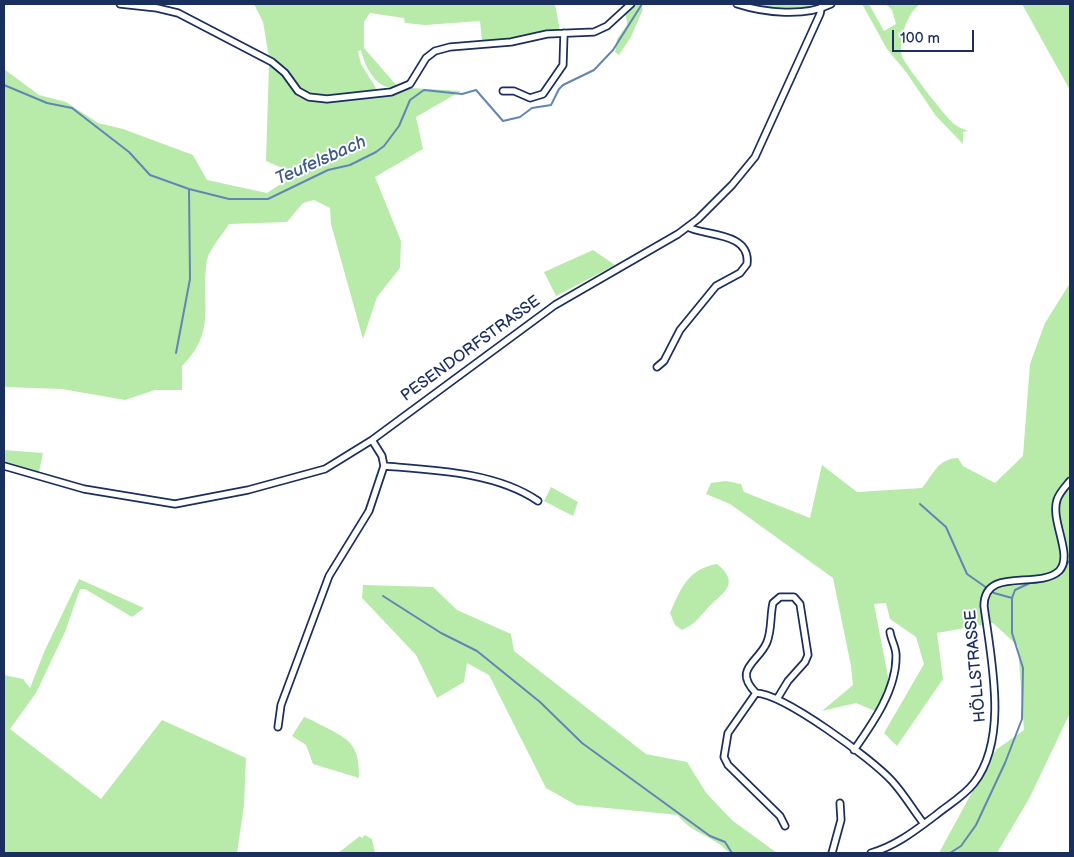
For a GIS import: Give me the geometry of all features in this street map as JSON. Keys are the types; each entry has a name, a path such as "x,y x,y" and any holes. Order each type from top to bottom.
{"street":[{"path":"120,4 157,8 178,13 272,62 285,73 298,91 309,98 317,99 399,90 413,80 426,58 442,48 511,42 547,34 586,33 601,29 631,4"},
{"path":"737,4 782,11 831,4"},
{"name":"PESENDORFSTRASSE","path":"4,466 84,489 175,504 248,490 325,469 372,440 555,305 688,227 732,184 755,156 822,6"},
{"path":"502,91 514,91 530,98 543,94 563,65 564,34"},
{"path":"657,368 660,360 680,330 716,286 740,272 746,264 744,251 730,239 717,233 688,227"},
{"path":"278,727 281,705 329,576 365,520 384,466 382,456 372,440"},
{"path":"384,466 446,471 493,481 538,501"},
{"name":"HÖLLSTRASSE","path":"871,853 895,844 924,824 976,782 993,741 996,714 984,595 989,588 996,584 1044,578 1057,573 1061,568 1064,563 1064,552 1057,525 1056,506 1059,496 1070,481"},
{"path":"777,699 788,681 805,662 808,655 800,604 794,597 780,597 773,603 772,622 766,644 748,667 748,682 756,693 768,694 777,699 822,726 854,750 892,781 924,824"},
{"path":"854,750 886,699 892,681 896,652 890,632"},
{"path":"756,693 728,733 724,757 728,766 780,816 785,826"},
{"path":"832,853 841,820 840,803"}],"green space":[{"path":"254,4 555,4 560,31 510,39 482,41 480,21 425,25 405,23 404,18 370,13 364,22 364,48 398,87 384,86 373,77 365,63 361,50 358,51 361,64 376,88 374,91 345,96 324,97 305,93 282,66 269,57 263,22"},
{"path":"639,4 643,9 631,37 619,55 615,52 617,39 627,25 625,13 627,8"},
{"path":"748,4 817,4 812,8 795,10"},
{"path":"862,4 869,4 884,31 896,24 892,10 886,4 920,4 911,14 905,28 901,43 902,56 917,79 949,119 968,131 963,132 963,144 936,116 906,72 887,49"},
{"path":"1022,4 1070,4 1070,90 1066,83"},
{"path":"269,64 284,77 299,97 314,102 395,95 411,88 461,91 416,117 423,149 375,177 401,241 400,268 377,297 363,339 331,224 330,208 314,200 303,203 287,222 229,224 216,242 207,260 204,328 200,341 182,366 182,390 155,390 125,400 62,389 4,387 4,69 39,95 66,102 98,123 123,129 193,155 207,180 267,193 296,174 266,161"},
{"path":"593,250 615,265 556,296 544,272"},
{"path":"1070,283 1070,713 1030,797 997,853 939,853 991,757 997,749 1024,730 1018,646 993,623 937,633 943,679 897,746 884,733 924,664 916,637 890,619 886,603 874,604 889,682 875,711 856,703 822,711 853,685 851,666 833,578 730,504 706,494 711,483 726,481 741,484 744,492 810,518 822,465 857,492 922,488 941,464 958,458 963,466 995,483 1023,456 1030,364 1045,323"},
{"path":"4,450 43,453 39,472 4,463"},
{"path":"551,487 578,502 573,516 544,501"},
{"path":"717,564 725,571 729,584 696,622 682,630 675,625 670,613 682,588 692,575 699,570"},
{"path":"79,579 144,608 132,617 85,589 80,589 65,632 36,693 10,729 101,799 162,720 246,758 244,805 237,853 4,853 4,675 23,679 30,688 45,650"},
{"path":"363,585 433,587 457,610 511,634 514,651 646,754 687,762 707,794 733,821 777,853 729,853 717,842 689,826 678,815 576,805 546,788 489,675 467,663 464,682 437,698 416,655 362,598"},
{"path":"304,717 344,738 349,743 356,753 358,760 359,778 313,764 306,745 292,736"},
{"path":"365,835 372,839 375,853 338,853 360,836 362,838"}],"waterway":[{"name":"Teufelsbach","path":"4,85 47,103 72,108 129,152 150,175 189,189 229,199 268,199 328,170 350,165 376,152 384,146 399,126 410,100 424,90 462,94 476,90 503,121 520,117 532,108 551,105 563,85 594,70 613,50 642,4"},
{"path":"176,353 190,279 189,189"},
{"path":"920,504 946,527 967,574 994,593 1012,598"},
{"path":"1062,571 1070,560"},
{"path":"950,853 961,846 976,825 1005,763 1022,719 1023,668 1012,633 1012,598 1015,590 1032,582"},
{"path":"383,596 441,633 477,651 540,702 582,743 710,836 725,842 732,853"}]}
